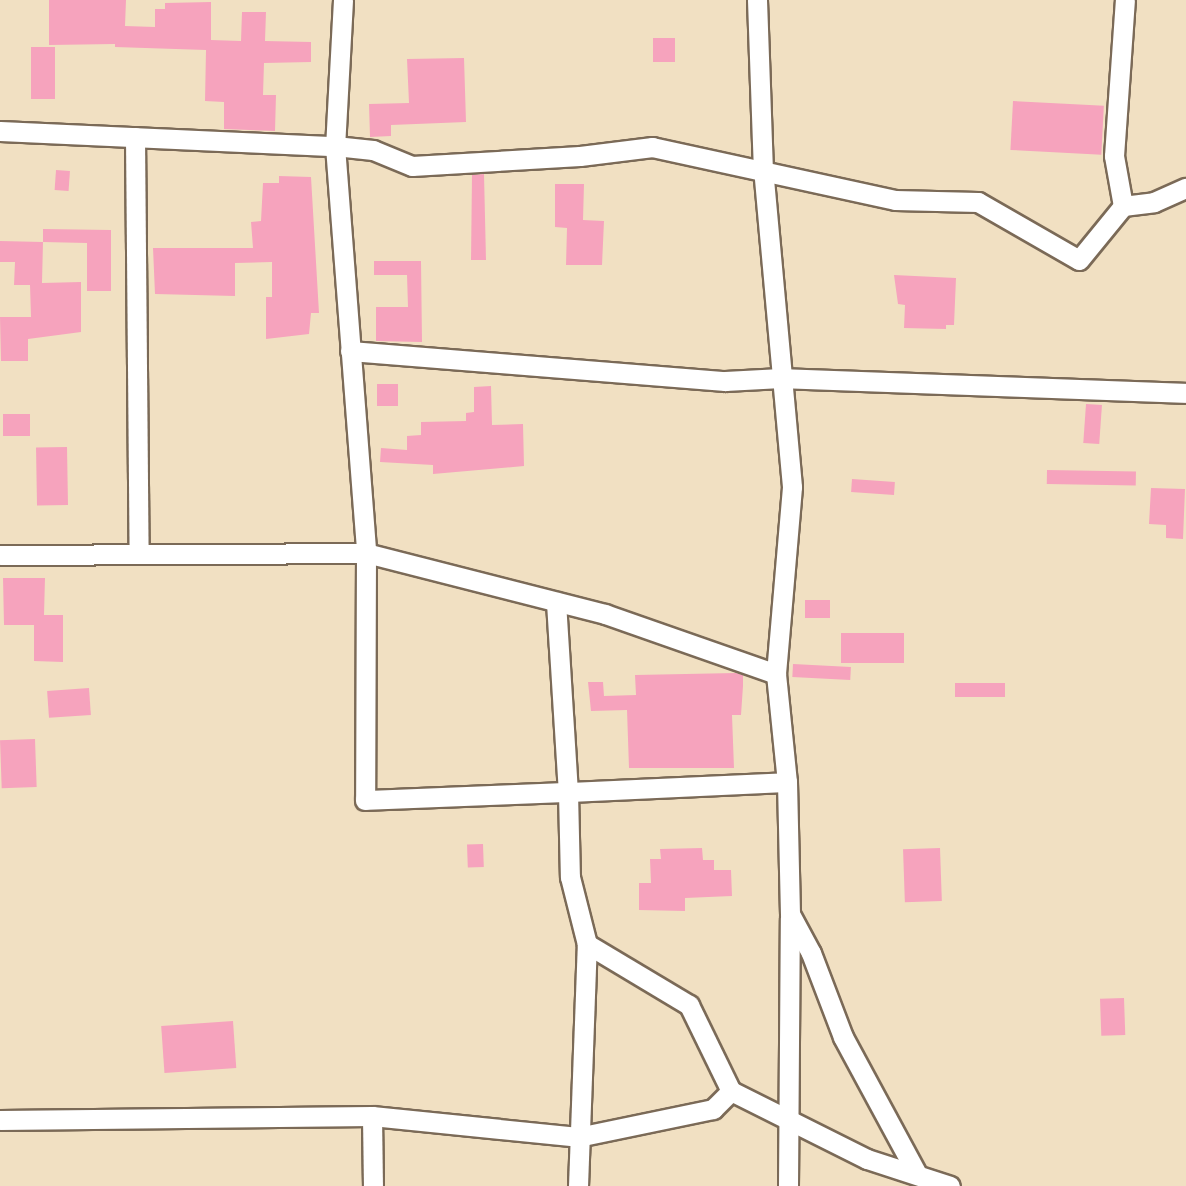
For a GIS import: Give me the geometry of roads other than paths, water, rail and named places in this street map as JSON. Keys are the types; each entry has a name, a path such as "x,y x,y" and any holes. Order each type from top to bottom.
{"street":[{"path":"343,0 335,146 366,553 365,800 787,782"},
{"path":"757,0 763,167 792,487 776,674 787,782 790,914 786,1121 788,1186"},
{"path":"1123,206 1114,156 1125,0"},
{"path":"0,131 335,146 373,150 412,166 580,156 652,147 763,167 895,200 978,202 1079,260 1123,206 1154,202 1186,188"},
{"path":"135,137 139,554"},
{"path":"350,351 725,382 781,378 1186,393"},
{"path":"0,555 366,553 605,614 776,674"},
{"path":"556,602 568,792 570,877 587,944 578,1138 579,1186"},
{"path":"790,914 811,953 843,1037 916,1172"},
{"path":"587,944 690,1005 731,1091 786,1121 867,1159 916,1172 950,1186"},
{"path":"0,1120 372,1116 578,1138 713,1109 731,1091"},
{"path":"372,1116 373,1186"}]}
